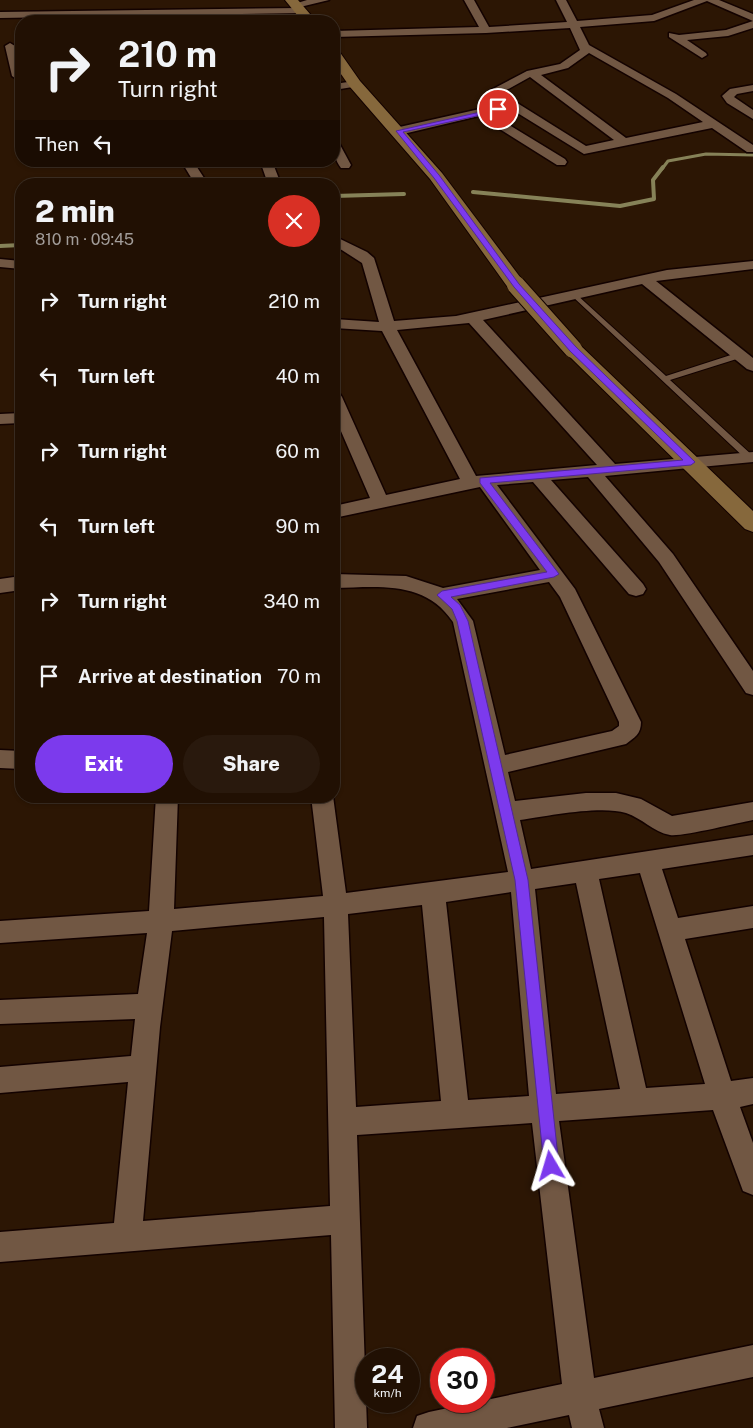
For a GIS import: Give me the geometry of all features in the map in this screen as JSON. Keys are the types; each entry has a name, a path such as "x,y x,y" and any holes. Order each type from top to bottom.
{"street":[{"path":"90,13 98,0"},
{"path":"0,15 299,9 324,0"},
{"path":"469,0 486,30"},
{"path":"561,0 585,47 672,96 738,140 752,143"},
{"path":"340,34 486,30 651,18 703,0"},
{"path":"711,0 753,18"},
{"path":"149,15 167,11"},
{"path":"651,18 702,55"},
{"path":"677,38 728,33 753,24"},
{"path":"5,47 15,69"},
{"path":"585,47 585,51 580,56 564,66 531,73 493,92 584,150 713,124"},
{"path":"340,62 356,84 399,131 436,176 516,285 573,349 753,524"},
{"path":"531,73 624,142"},
{"path":"340,87 356,84"},
{"path":"753,88 734,91 728,96 731,101 753,114"},
{"path":"399,131 513,106"},
{"path":"482,113 560,162"},
{"path":"340,155 345,165"},
{"path":"191,167 198,178"},
{"path":"340,243 362,255 369,262 388,327 477,481 554,574 568,594 618,693 630,722 630,730 618,738 496,766"},
{"path":"0,263 15,265"},
{"path":"340,324 388,327 419,326 473,318 644,279 753,266"},
{"path":"644,279 749,362"},
{"path":"473,318 601,470 666,558 753,687"},
{"path":"340,411 380,502"},
{"path":"0,419 15,418"},
{"path":"340,511 477,481 752,457"},
{"path":"537,476 636,589"},
{"path":"442,595 554,574"},
{"path":"340,581 397,582 427,588 442,595 456,607 463,621 522,880 544,1108 580,1397 588,1428"},
{"path":"0,586 15,584"},
{"path":"0,759 15,760"},
{"path":"506,812 597,802 621,802 632,805 660,823 672,826 753,811"},
{"path":"128,1236 143,1068 161,921 167,803"},
{"path":"323,803 336,905 351,1428"},
{"path":"0,932 161,921 336,905 433,893 753,845"},
{"path":"648,861 722,1096 753,1181"},
{"path":"585,871 636,1102"},
{"path":"433,893 456,1114"},
{"path":"670,930 753,917"},
{"path":"0,1012 150,1006"},
{"path":"0,1080 143,1068"},
{"path":"342,1122 722,1096 753,1091"},
{"path":"0,1246 344,1219"},
{"path":"429,1428 753,1362"}],"lane":[{"path":"574,295 664,379 752,457"},
{"path":"664,379 749,362"}],"waterway":[{"path":"662,169 668,161 706,154 753,155"},
{"path":"473,192 620,206 654,199 653,180 663,167"},
{"path":"340,196 404,194"},
{"path":"0,246 15,245"}],"route":[{"path":"498,109 399,131 436,176 516,285 573,349 691,462 484,480 554,574 442,595 456,607 463,621 522,880 551,1166"}]}
